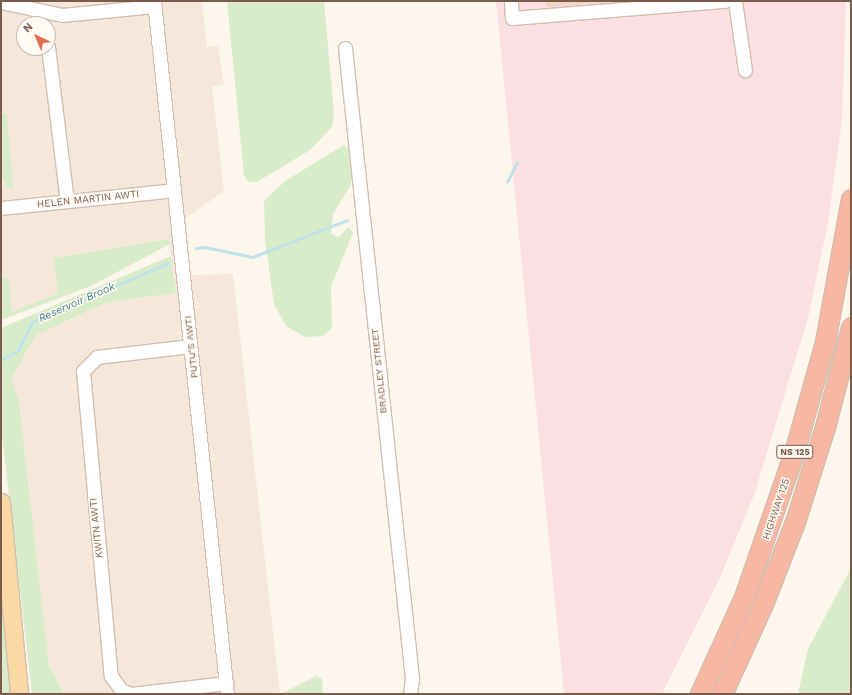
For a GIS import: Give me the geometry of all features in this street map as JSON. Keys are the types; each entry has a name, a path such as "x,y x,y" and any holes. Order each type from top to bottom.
{"highway":[{"name":"HIGHWAY 125","path":"700,694 744,598 794,453 825,342 851,199"},
{"name":"NS 125","path":"722,694 763,604 795,522 826,427 851,327"}],"main road":[{"path":"1,502 19,694"}],"street":[{"path":"511,1 512,18 725,1"},
{"path":"735,1 745,70"},
{"path":"1,2 39,16"},
{"path":"56,16 155,3"},
{"name":"PUTU'S AWTI","path":"155,3 226,688"},
{"name":"BRADLEY STREET","path":"345,48 412,678 410,694"},
{"path":"49,56 67,202"},
{"name":"HELEN MARTIN AWTI","path":"1,208 174,190"},
{"name":"KWITN AWTI","path":"190,346 97,357 83,371 111,676 116,686 131,694 226,688"}],"shaded area":[{"path":"1,1 202,1 207,47 218,46 224,85 212,86 224,191 186,218 191,275 233,274 280,694 64,694 49,666 19,401 11,379 36,335 108,302 176,293 169,239 53,258 58,293 12,312 9,278 1,277 1,174 6,186 6,114 1,114"},
{"path":"496,1 846,1 842,120 828,223 808,318 754,495 719,580 662,694 564,694"}],"green space":[{"path":"227,1 324,1 334,114 332,127 310,150 257,182 248,182 244,175"},
{"path":"1,114 7,114 13,189 6,186 1,174"},
{"path":"344,145 351,153 351,185 333,214 331,234 338,237 349,227 353,233 331,287 332,328 323,336 305,337 286,326 274,304 265,240 264,201 285,181"},
{"path":"169,239 170,244 91,286 1,320 1,277 9,278 12,312 58,293 53,258"},
{"path":"171,256 176,293 108,302 36,335 11,379 19,401 49,666 64,694 32,694 1,427 1,328"},
{"path":"851,568 851,694 798,694 808,649"},
{"path":"1,594 10,689 11,694 1,694"},
{"path":"316,676 322,679 323,694 281,694"}],"building":[{"path":"545,1 624,1 546,7"}],"waterway":[{"name":"Reservoir Brook","path":"507,182 517,162"},
{"name":"Reservoir Brook","path":"196,248 205,247 253,257 347,220"},
{"name":"Reservoir Brook","path":"1,360 18,350 32,322 168,263"}]}
